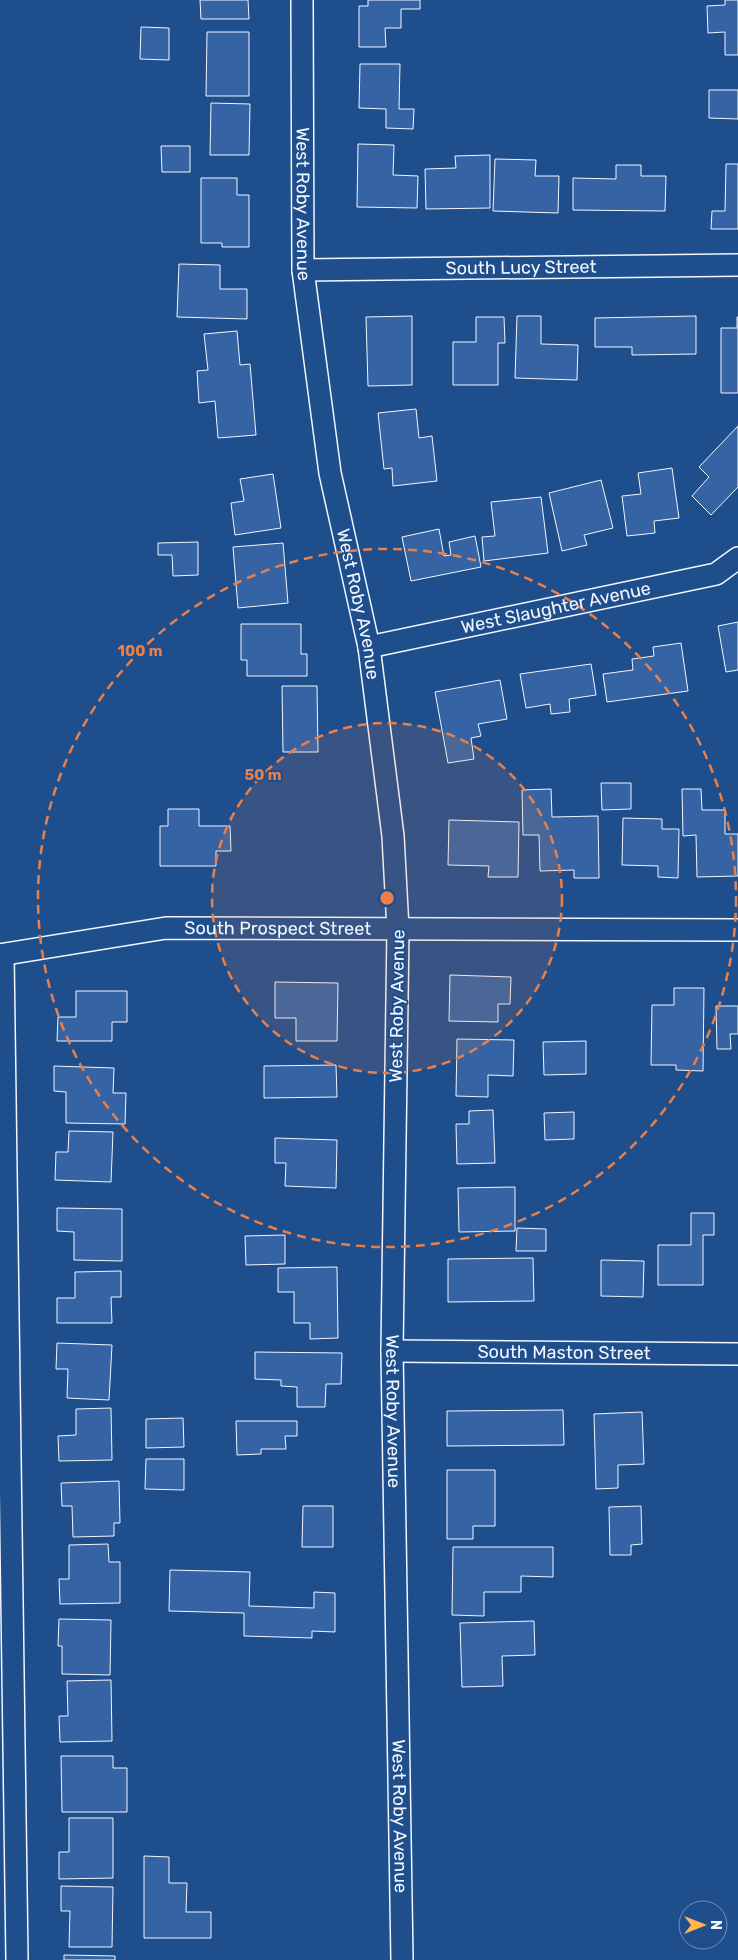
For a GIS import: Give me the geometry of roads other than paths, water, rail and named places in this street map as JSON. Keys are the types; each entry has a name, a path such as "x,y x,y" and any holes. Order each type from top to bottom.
{"street":[{"name":"West Roby Avenue","path":"302,0 303,270 330,473 370,647 393,836 398,928 392,1351 402,1960"},
{"name":"South Lucy Street","path":"303,270 738,265"},
{"name":"West Slaughter Avenue","path":"370,647 716,574 738,558"},
{"name":"South Prospect Street","path":"2,955 166,928 738,930"},
{"path":"2,955 17,1960"},
{"name":"South Maston Street","path":"392,1351 738,1354"}]}
